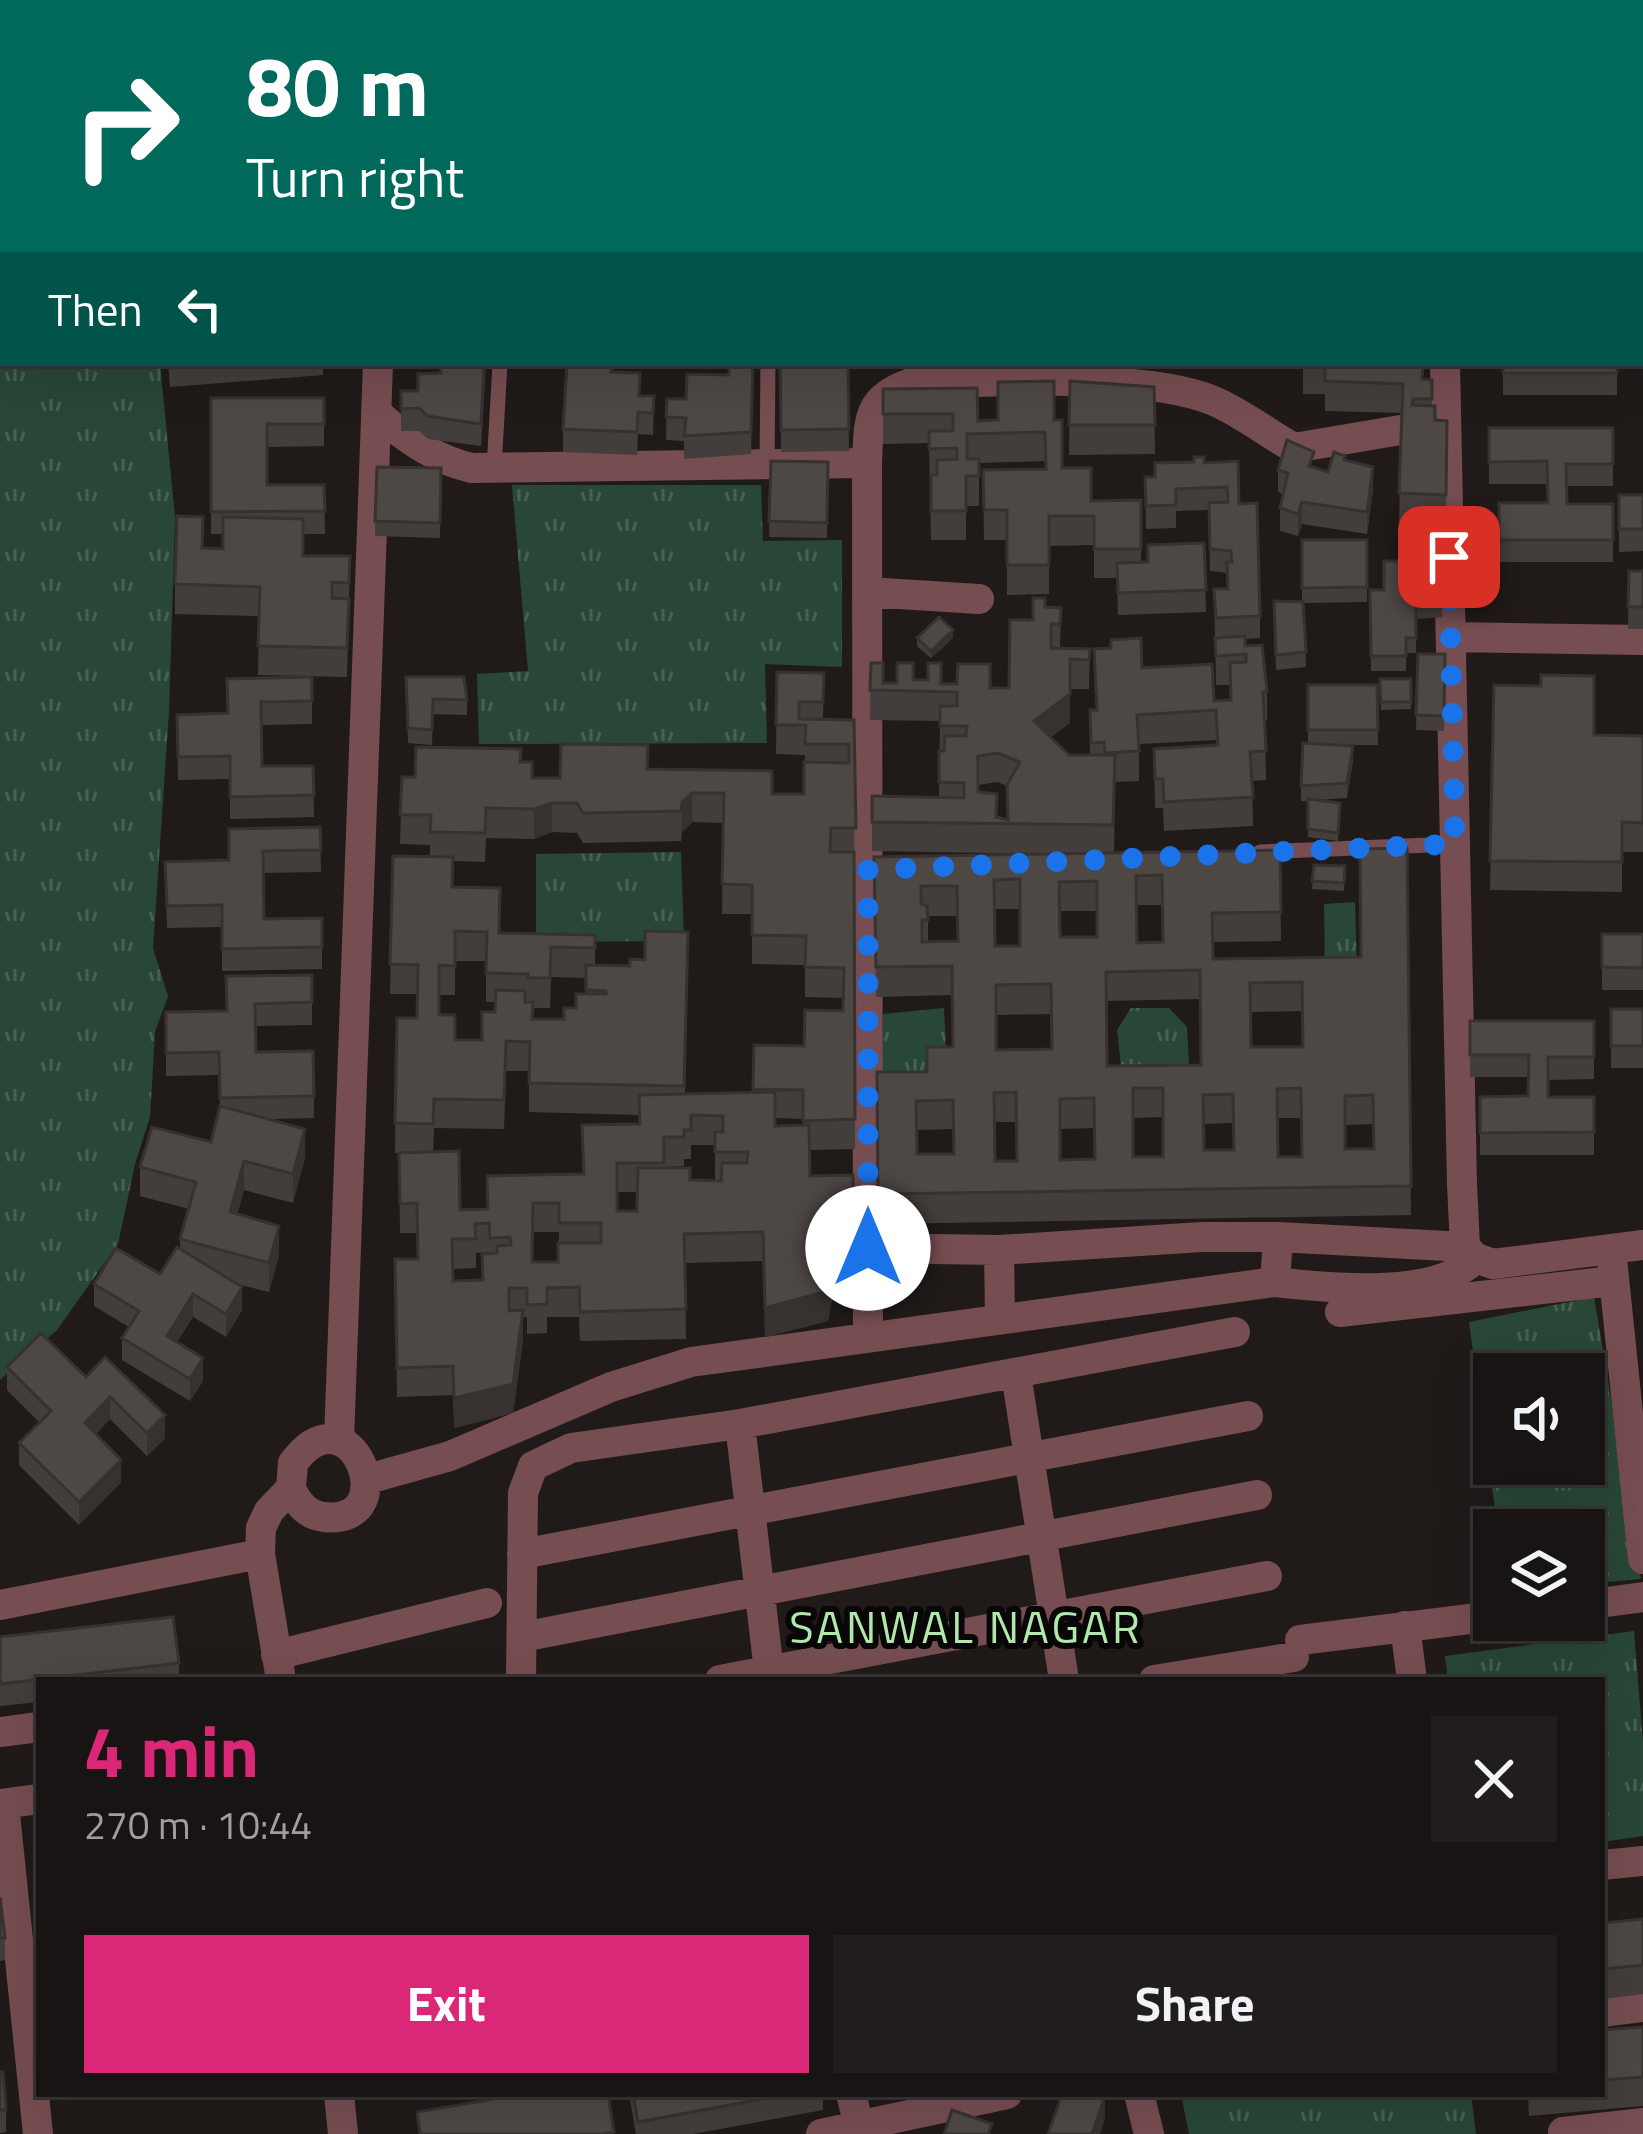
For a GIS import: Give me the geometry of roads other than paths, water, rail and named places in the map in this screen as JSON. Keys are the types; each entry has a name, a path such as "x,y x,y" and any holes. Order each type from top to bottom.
{"street":[{"path":"339,1442 378,366"},
{"path":"368,1479 450,1456 611,1387 692,1362 1275,1282 1342,1291 1450,1278 1471,1252 1455,844 1444,366"},
{"path":"868,1336 879,870 867,592 867,463 874,408 888,391 911,383 1061,373 1172,388 1214,401 1294,448 1447,422"},
{"path":"376,412 396,431 445,462 494,469 867,463"},
{"path":"867,592 979,599"},
{"path":"1451,637 1643,640"},
{"path":"868,1248 999,1250 1278,1238 1471,1252 1493,1264 1643,1245"},
{"path":"1275,1282 1278,1238"},
{"path":"999,1250 1000,1317"},
{"path":"1611,1250 1613,1281 1630,1316 1643,1558"},
{"path":"1340,1312 1613,1281"},
{"path":"521,1677 523,1493 533,1466 572,1448 740,1424 1235,1332"},
{"path":"1016,1375 1064,1677"},
{"path":"522,1554 1248,1416"},
{"path":"740,1424 770,1675 1267,1576"},
{"path":"339,1442 359,1454 368,1479 352,1510 326,1517 305,1510 291,1488 293,1462 312,1444 339,1442"},
{"path":"291,1488 268,1511 260,1528 278,1667 488,1603"},
{"path":"522,1637 1257,1495"},
{"path":"0,1605 260,1554"},
{"path":"1605,1603 1643,1598"},
{"path":"1167,1677 1405,1627 1473,1619"},
{"path":"1405,1627 1412,1677"},
{"path":"0,1732 36,1727"},
{"path":"29,2133 29,1938 6,1888 2,1804 36,1799"},
{"path":"1605,1864 1643,1861"},
{"path":"1605,2012 1643,2008"},
{"path":"339,2097 343,2134"},
{"path":"852,2097 860,2130"},
{"path":"820,2134 860,2130 995,2097"},
{"path":"1140,2097 1149,2134"},
{"path":"1563,2132 1643,2123"}],"lane":[{"path":"494,469 500,366"},
{"path":"767,466 768,366"},
{"path":"1244,853 1455,844"}],"district":[{"name":"SANWAL NAGAR","path":"966,1627"}]}
